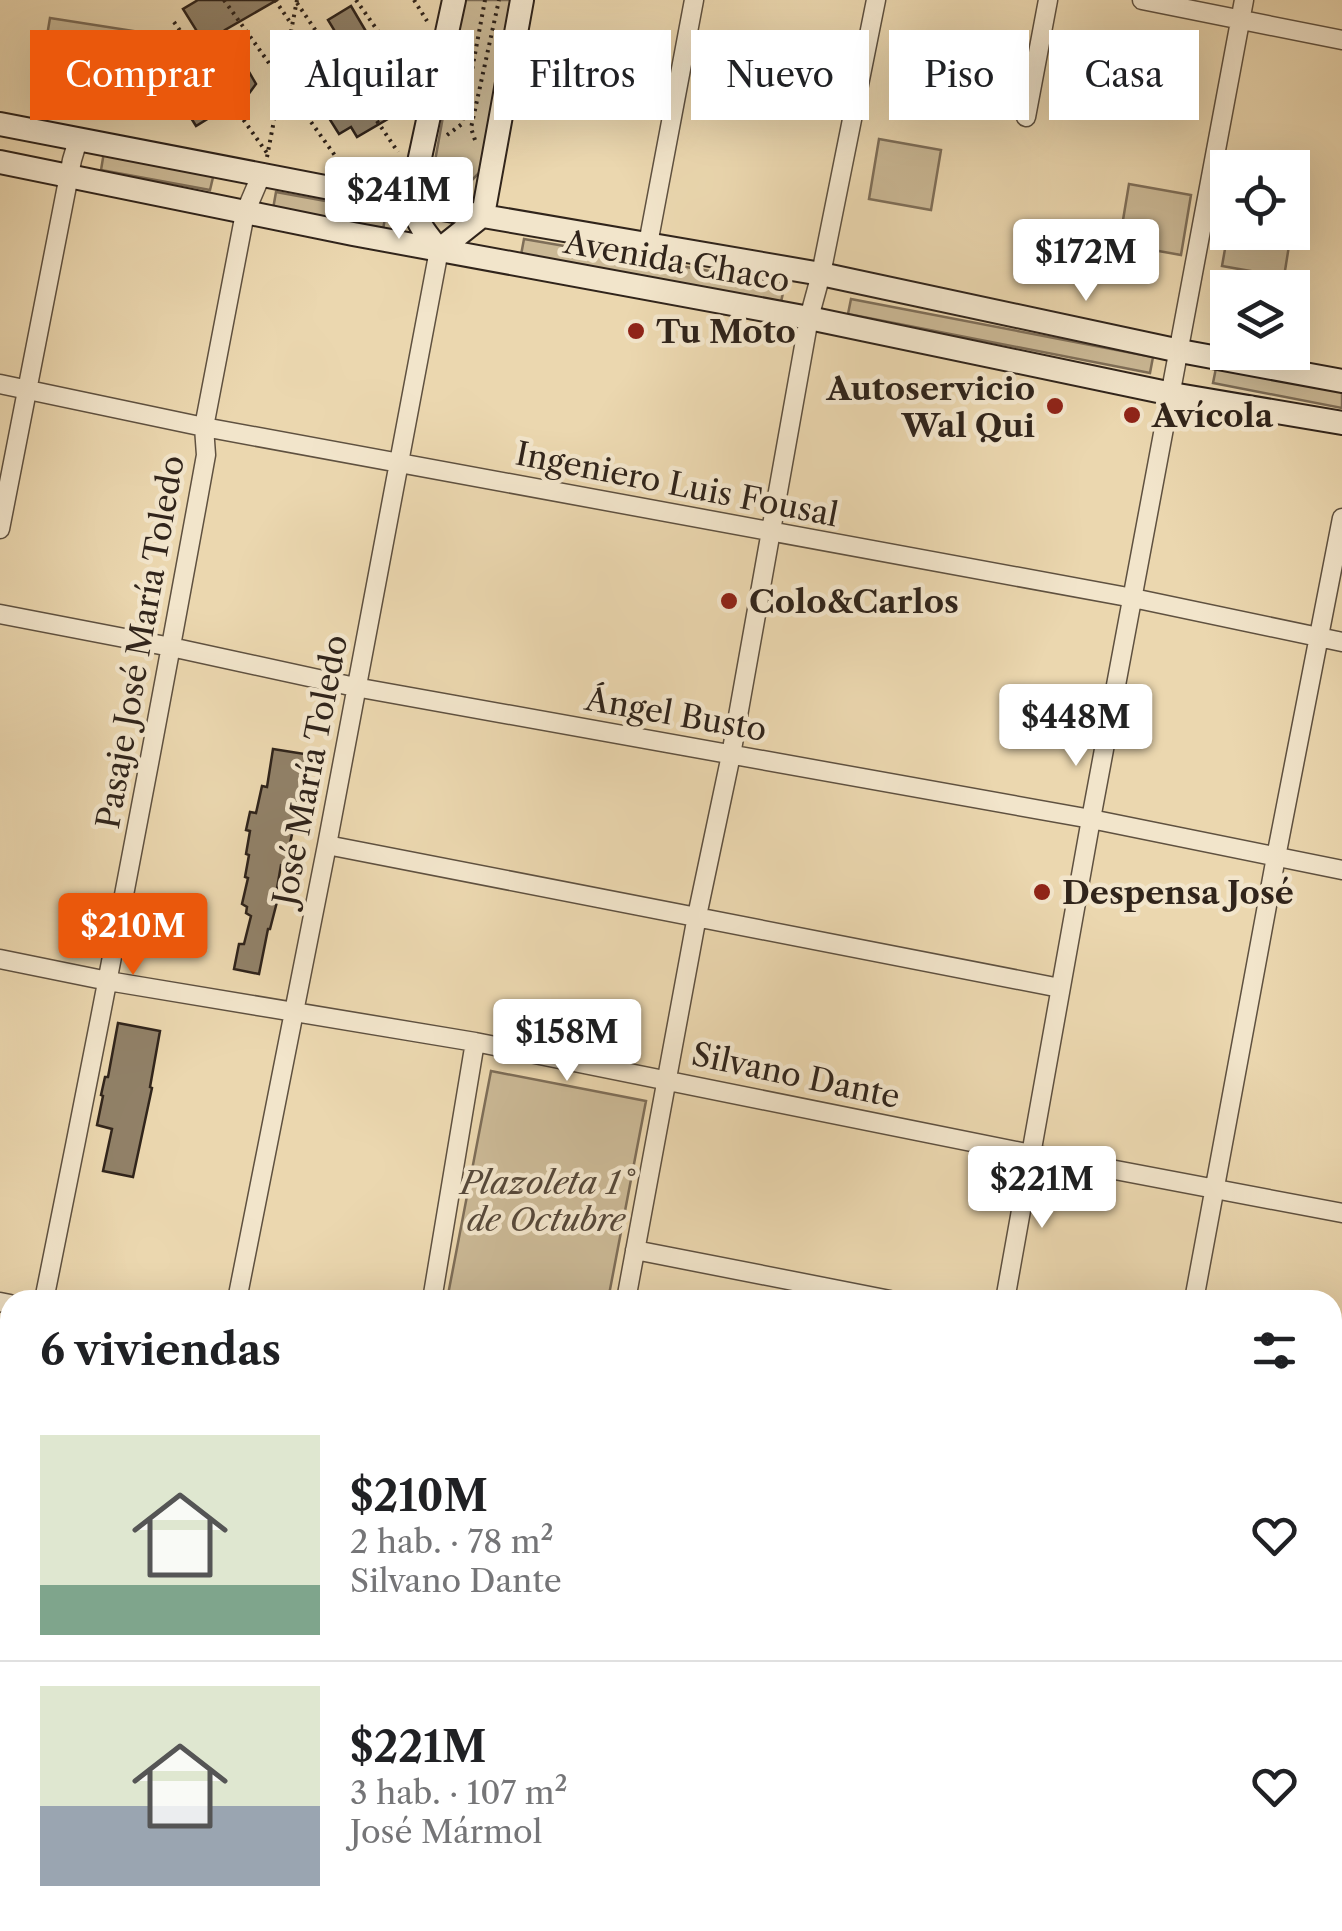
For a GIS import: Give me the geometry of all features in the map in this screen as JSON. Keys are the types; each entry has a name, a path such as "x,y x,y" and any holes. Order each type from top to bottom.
{"main road":[{"path":"448,30 454,0"},
{"path":"429,120 413,204 420,226 439,250 483,214 522,0"},
{"name":"Avenida Chaco","path":"0,124 78,140 265,163 362,193 413,204 821,274 1342,382"},
{"name":"Avenida Chaco","path":"0,162 439,250 809,318 1172,394 1342,423"}],"street":[{"path":"648,244 694,0"},
{"path":"628,1290 697,916 732,755 809,318 876,0"},
{"path":"1029,100 1048,0"},
{"path":"1142,0 1242,10 1342,40"},
{"path":"1008,1290 1242,10"},
{"path":"0,529 78,140"},
{"name":"Pasaje José María Toledo","path":"46,1290 172,647 206,455 204,427 245,212 265,163"},
{"name":"José María Toledo","path":"239,1290 439,250"},
{"name":"Ingeniero Luis Fousal","path":"0,384 204,427 1133,598 1342,642"},
{"path":"1196,1290 1342,518"},
{"name":"Ángel Busto","path":"0,614 355,686 1091,819 1342,870"},
{"path":"327,845 1060,988"},
{"name":"Silvano Dante","path":"0,959 108,981 475,1042 1342,1213"},
{"path":"434,1290 475,1042"},
{"path":"636,1250 839,1290"}],"path":[{"path":"224,0 270,67"},
{"path":"275,0 292,25"},
{"path":"356,0 378,30"},
{"path":"422,152 462,124 486,0"},
{"path":"291,30 297,2"},
{"path":"297,2 378,126 416,176"},
{"path":"174,22 265,163"},
{"path":"265,163 273,120"},
{"path":"309,120 362,193"}],"green space":[{"path":"464,0 516,0 510,30 494,30 494,113 483,169 471,181 443,174 435,161 442,120 474,120 474,30 459,30"},
{"path":"50,18 127,30 48,30"},
{"path":"879,139 941,150 931,210 869,199"},
{"path":"104,152 214,173 210,190 101,170"},
{"path":"1129,184 1191,195 1181,255 1119,244"},
{"path":"276,192 386,212 383,230 273,209"},
{"path":"524,239 785,284 781,302 521,255"},
{"path":"1225,250 1288,250 1285,270 1222,266"},
{"path":"851,299 1153,357 1150,373 848,314"},
{"path":"1216,370 1226,370 1342,392 1342,408 1213,383"},
{"name":"Plazoleta 1° de Octubre","path":"491,1071 646,1101 610,1290 449,1290"}],"building":[{"path":"198,0 277,0 225,30 196,30 183,9"},
{"path":"351,6 365,30 334,30 328,20"},
{"path":"330,120 386,120 357,137 351,127 339,134"},
{"path":"273,749 311,755 305,794 301,793 289,848 293,848 290,866 281,865 279,894 259,974 234,969 251,916 242,904 248,878 245,877 250,831 246,830 250,812 256,813 262,786 267,787"},
{"path":"118,1023 160,1031 133,1177 103,1171 112,1129 97,1125"}],"place":[{"name":"Tu Moto","path":"636,331"},
{"name":"Autoservicio Wal Qui","path":"1055,406"},
{"name":"Avícola","path":"1132,415"},
{"name":"Colo&Carlos","path":"729,601"},
{"name":"Despensa José","path":"1042,892"}]}
